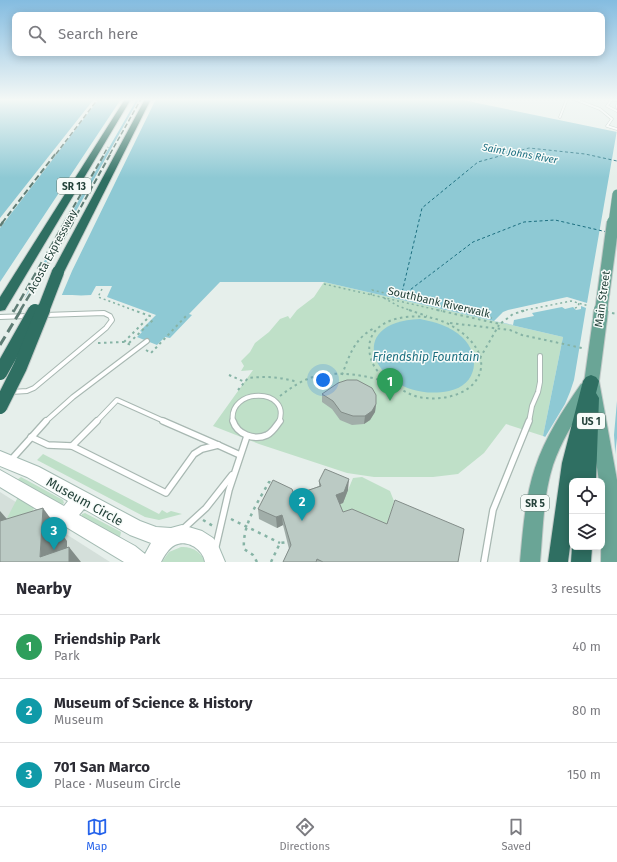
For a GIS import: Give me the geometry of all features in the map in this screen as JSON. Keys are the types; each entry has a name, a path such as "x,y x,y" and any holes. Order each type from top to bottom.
{"highway":[{"name":"Acosta Expressway","path":"0,307 112,125"},
{"name":"Acosta Expressway","path":"0,373 58,272 134,125"},
{"name":"SR 13","path":"0,407 20,367 58,272"},
{"name":"SR 13","path":"0,299 20,274"},
{"name":"US 1","path":"558,562 580,458 591,381"},
{"name":"US 1","path":"580,458 586,478"},
{"path":"581,562 582,550"}],"main road":[{"name":"Main Street","path":"611,562 612,522 607,470 591,381 617,194"},
{"name":"Main Street","path":"530,562 536,501 542,470 552,446 591,381"},
{"name":"Museum Circle","path":"3,464 29,470 136,529 156,536 190,535 199,539 209,548 215,561"},
{"name":"Museum Circle","path":"0,478 58,515 128,553 140,562"},
{"path":"58,515 81,499"},
{"path":"151,562 161,545 174,536"}],"lane":[{"path":"607,125 617,129"},
{"path":"0,317 104,313 110,316 112,320 106,328 34,388 27,391 1,392"},
{"path":"3,464 77,393 135,353 147,341"},
{"path":"484,562 493,510 528,426 532,406 538,392 540,382 540,356"},
{"path":"261,395 275,400 280,405 282,412 278,426 272,432 264,436 247,436 235,427 232,421 235,408 246,398 261,395"},
{"path":"72,446 116,400 240,455"},
{"path":"215,561 222,517 234,472 247,436"},
{"path":"31,437 48,445 72,446 166,493 194,454 202,449 218,445"},
{"path":"174,536 206,508 234,472"}],"path":[{"name":"Southbank Riverwalk","path":"324,284 501,323 513,314 520,311 571,301 594,307"},
{"path":"102,289 98,297 150,316 124,342"},
{"path":"371,294 372,290 492,318"},
{"path":"381,297 398,306 448,323 510,330 522,335 582,348"},
{"path":"575,308 578,307 579,304"},
{"path":"609,312 617,314"},
{"path":"166,337 187,315"},
{"path":"386,382 377,373 370,361 370,338 375,329 384,322 398,317 413,315 428,316"},
{"path":"128,344 154,318"},
{"path":"275,400 297,382 311,378 342,375 386,382 420,397 438,398 456,395 468,389 476,380 480,371 480,358 474,345 466,335 448,323"},
{"path":"480,358 496,329 501,323"},
{"path":"342,375 349,355 358,340 367,331 379,326"},
{"path":"229,375 245,382"},
{"path":"238,390 248,378 258,376 282,378 297,382"},
{"path":"257,562 253,555 244,549 244,533 269,482 276,486"},
{"path":"265,490 269,492"},
{"path":"201,518 215,526"},
{"path":"231,519 280,543 288,542"},
{"path":"272,562 280,543"}],"shaded area":[{"path":"0,492 110,562 0,562"}],"green space":[{"path":"324,282 563,337 543,436 506,424 484,453 458,474 433,477 374,477 347,473 259,444 213,426 253,370 241,371 244,366 241,361 250,352 255,343 269,332 280,319 288,316 290,319 297,310 314,297"},
{"path":"43,454 159,514 162,510 167,513 171,511 182,514 159,520 145,517 37,460"},
{"path":"21,477 63,500 64,503 61,505 17,480"},
{"path":"362,477 390,491 394,501 386,531 351,519 335,506 348,490 353,478"},
{"path":"18,497 34,507 33,512 5,522"},
{"path":"85,513 121,532 120,537 119,538 81,518 82,514"},
{"path":"181,547 196,550 204,558 205,562 162,562 169,552"}],"water":[{"name":"Saint Johns River","path":"0,125 584,125 617,132 617,438 614,463 543,436 563,337 324,282 220,282 189,314 192,315 170,338 165,337 157,345 137,337 142,332 140,331 156,315 107,297 112,286 96,286 91,295 47,296 0,302"},
{"name":"Friendship Fountain","path":"420,319 447,327 462,337 468,344 474,360 474,368 466,383 459,388 449,391 424,392 403,386 387,375 377,361 374,347 379,333 394,324"}],"pier":[{"path":"73,125 79,125 0,228 0,218"},
{"path":"104,125 122,125 53,245 23,301 0,304 0,282"},
{"path":"124,125 143,125 72,271 61,297 23,301 57,245"},
{"path":"617,130 617,401 614,435 615,465 544,439 565,404 574,380 586,308 581,306 581,309 576,310 573,307 565,309 562,307 532,313 534,316 514,320 513,325 494,321 503,312 508,310 567,297 587,303"}],"building":[{"path":"347,380 357,380 372,388 376,395 376,404 372,411 365,416 353,416 341,412 333,401 322,394 338,383"},
{"path":"325,469 349,479 344,492 336,495 343,512 352,509 387,524 395,500 464,529 458,562 323,562 317,559 316,562 283,562 291,545 282,515 276,517 258,509 273,480 292,489 294,495 321,486 319,481"},
{"path":"43,508 40,557 69,547 69,562 0,562 0,521"}],"ferry route":[{"path":"401,297 422,208 478,162 529,148 585,154 617,161"},
{"path":"402,296 473,242 524,222 555,220 607,232"}],"railway":[{"path":"56,154 78,125"},
{"path":"110,154 126,125"},
{"path":"104,154 108,147"},
{"path":"2,223 56,153"},
{"path":"64,223 105,153"},
{"path":"72,223 111,153"},
{"path":"0,226 3,222"},
{"path":"14,311 65,222"},
{"path":"20,311 73,222"},
{"path":"0,345 21,310"}],"place":[{"name":"Friendship Park","path":"390,401"},
{"name":"Museum of Science & History","path":"302,521"},
{"name":"701 San Marco","path":"54,550"}]}
